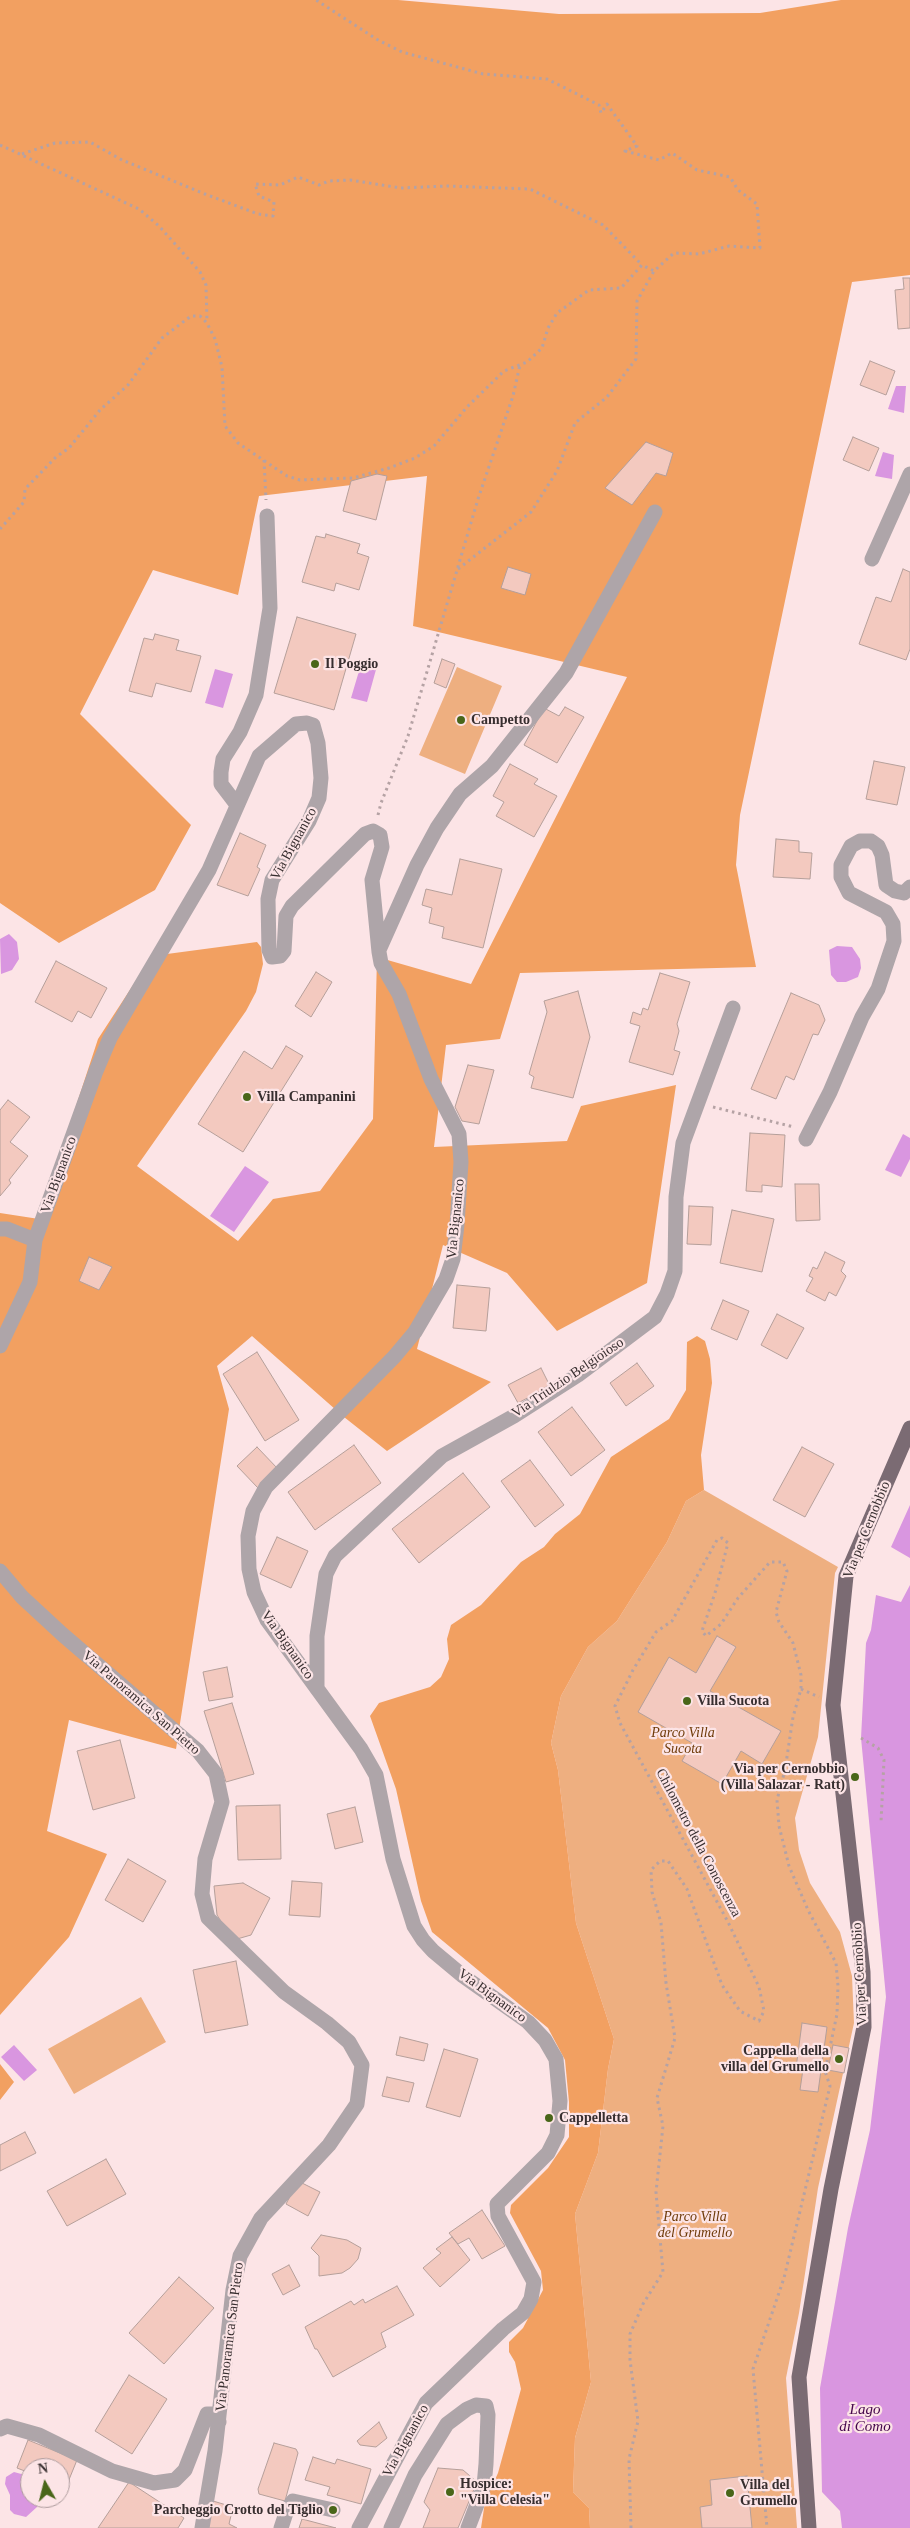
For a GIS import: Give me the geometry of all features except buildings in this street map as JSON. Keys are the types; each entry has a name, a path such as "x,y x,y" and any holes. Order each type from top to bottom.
{"main road":[{"name":"Via per Cernobbio","path":"809,2528 799,2377 831,2189 864,2026 862,1972 833,1705 846,1576 910,1428"}],"street":[{"path":"872,558 910,474"},
{"path":"379,952 417,865 437,828 460,794 492,766 566,673 655,512"},
{"path":"237,805 221,784 221,772 223,759 240,732 256,696 270,608 267,516"},
{"name":"Via Bignanico","path":"35,1240 96,1071 110,1038 210,870 259,756 296,724 307,723 313,725 319,751 321,778 319,798 309,821 272,880 268,899 268,925 272,957 280,956 284,951 286,916 292,906 365,834 373,831 380,835 382,847 372,880 381,963 402,1000 432,1078 459,1134 461,1162 457,1225 453,1259 446,1279 415,1332 266,1487 253,1511 248,1536 248,1569 254,1592 267,1620 361,1749 376,1775 393,1859 414,1926 423,1940 441,1957 498,2003 528,2022 545,2040 556,2059 560,2101 557,2135 548,2153 497,2204 498,2216 534,2282 531,2299 522,2313 496,2335 426,2403 360,2528"},
{"path":"807,1136 830,1092 862,1017 878,989 894,941 893,924 886,912 849,893 841,877 841,865 851,846 860,841 870,841 878,846 882,855 886,884 895,891 904,893 910,887"},
{"name":"Via Triulzio Belgioioso","path":"318,1688 317,1636 326,1574 335,1556 442,1456 514,1416 578,1375 655,1317 667,1294 675,1271 676,1197 683,1142 733,1008"},
{"path":"0,1229 7,1229 35,1240 30,1282 0,1346"},
{"name":"Via Panoramica San Pietro","path":"0,1571 22,1597 62,1634 198,1751 216,1774 222,1802 205,1859 202,1894 208,1918 284,1992 328,2023 348,2042 362,2066 357,2104 328,2145 261,2218 240,2256 233,2290 219,2422 202,2528"},
{"path":"391,2528 415,2475 447,2424 476,2405 486,2406 488,2415 484,2486 468,2528"},
{"path":"0,2429 7,2426 39,2435 112,2471 154,2483 175,2480 185,2470 207,2414 216,2414 219,2422"},
{"path":"280,2528 287,2510 293,2501 333,2510"}],"path":[{"path":"316,0 378,40 402,52 483,74 547,79 599,105 601,113 607,104 637,146 625,151 659,160 672,153 697,170 730,177 738,190 757,204 760,248 729,246 699,254 674,253 654,270 637,301 636,359 607,397 575,423 556,471 531,512 458,569"},
{"path":"22,154 55,143 90,142 122,160 198,191 258,214 273,216 274,202 260,196 255,184 280,186 298,177 319,185 329,181 350,180 401,188 446,186 530,189 603,225 642,265 654,270"},
{"path":"0,144 139,210 158,226 200,272 206,285 207,323"},
{"path":"0,529 24,502 25,489 56,457 69,448 100,410 128,386 162,338 191,316 200,316 207,323 215,339 222,368 225,426 238,443 287,476 300,480 353,478 389,468 415,458 434,446 467,407 504,371 520,365 542,348 548,328 557,313 589,290 621,288 642,265"},
{"path":"380,835 377,820 381,803 408,736 478,499 519,376 520,365"},
{"path":"264,460 267,516"},
{"path":"698,1103 800,1129 807,1136"},
{"name":"Chilometro della Conoscenza","path":"631,2528 629,2459 638,2421 630,2360 630,2334 643,2304 663,2272 656,2192 663,2126 657,2098 675,2038 666,1983 661,1923 652,1892 651,1870 660,1861 668,1861 687,1889 726,1992 740,2011 759,2020 764,2011 760,1987 728,1922 620,1723 615,1706 633,1670 656,1632 672,1621 717,1540 722,1538 728,1543 715,1593 702,1631 706,1636 721,1624 738,1598 770,1562 783,1562 787,1571 776,1612 779,1622 793,1644 801,1675 801,1689 777,1800 779,1826 789,1866 808,1910 836,1964 838,1986 837,2014 825,2072 830,2086 784,2278 753,2370 767,2528"},
{"path":"860,1738 878,1748 884,1760 881,1822"}],"green space":[{"name":"Campetto","path":"457,667 502,686 465,774 419,755"},
{"path":"704,1490 838,1567 835,1573 818,1737 795,1818 799,1850 810,1883 840,1932 852,1976 854,2023 818,2188 799,2313 786,2378 797,2528 590,2528 589,2508 573,2492 575,2438 591,2382 575,2214 598,2153 608,2069 614,2039 576,1923 558,1770 551,1743 561,1696 588,1647 617,1621 667,1542 686,1501"},
{"path":"141,1997 166,2042 74,2094 48,2049"}],"shaded area":[{"path":"0,0 398,0 559,14 760,13 841,0 910,0 910,275 852,282 740,815 736,865 756,967 520,973 500,1039 446,1045 434,1147 567,1141 581,1106 676,1085 647,1283 557,1331 507,1273 443,1245 417,1349 491,1382 387,1451 344,1417 252,1336 217,1366 229,1409 176,1749 69,1720 47,1831 107,1854 69,1937 0,2015 0,1213 39,1219 98,1039 152,956 257,942 261,947 263,964 256,992 246,1011 137,1166 238,1241 273,1199 320,1191 373,1119 377,957 471,984 627,677 413,626 427,476 259,496 238,595 153,570 80,714 191,825 155,890 59,943 0,903"},
{"path":"697,1336 705,1341 710,1359 712,1383 701,1455 704,1490 686,1501 667,1542 617,1621 588,1647 561,1696 551,1743 558,1770 576,1923 614,2039 608,2069 598,2153 575,2214 591,2382 575,2438 573,2492 589,2508 590,2528 481,2528 485,2502 498,2473 521,2389 515,2362 509,2352 509,2342 523,2328 543,2290 541,2271 510,2213 511,2205 548,2168 569,2137 569,2102 565,2060 548,2028 432,1932 421,1901 396,1789 370,1716 379,1703 430,1687 441,1677 449,1659 447,1639 451,1625 481,1605 521,1562 544,1547 555,1534 580,1514 611,1457 669,1419 686,1390 687,1342"},
{"path":"0,2064 14,2082 0,2100"}],"water":[{"path":"896,386 906,386 904,413 888,409"},
{"path":"883,452 894,455 892,479 875,476"},
{"path":"362,661 377,666 367,702 351,698"},
{"path":"215,669 233,674 223,708 205,703"},
{"path":"9,934 17,942 19,959 12,970 1,974 0,939"},
{"path":"837,946 852,947 860,959 861,968 858,977 846,982 837,982 831,975 829,950"},
{"path":"903,1134 910,1138 910,1159 901,1177 885,1170"},
{"path":"245,1166 269,1182 234,1232 210,1216"},
{"path":"910,1505 910,1558 891,1547"},
{"name":"Lago di Como","path":"910,1585 910,2528 842,2528 840,2511 822,2492 820,2388 848,2228 870,2130 886,1997 861,1738 866,1643 871,1630 876,1595 901,1602"},
{"path":"14,2045 37,2070 24,2081 1,2057"},
{"path":"14,2472 20,2474 20,2508 36,2508 26,2517 14,2514 10,2510 10,2495 5,2484 6,2477"}],"place":[{"name":"Il Poggio","path":"315,664"},
{"name":"Campetto","path":"461,720"},
{"name":"Villa Campanini","path":"247,1097"},
{"name":"Villa Sucota","path":"687,1701"},
{"name":"Via per Cernobbio (Villa Salazar - Ratt)","path":"855,1777"},
{"name":"Cappella della villa del Grumello","path":"839,2059"},
{"name":"Cappelletta","path":"549,2118"},
{"name":"Hospice: \"Villa Celesia\"","path":"450,2492"},
{"name":"Villa del Grumello","path":"730,2493"},
{"name":"Parcheggio Crotto del Tiglio","path":"333,2510"}],"park label":[{"name":"Parco Villa Sucota","path":"683,1742"},
{"name":"Parco Villa del Grumello","path":"695,2226"}]}
